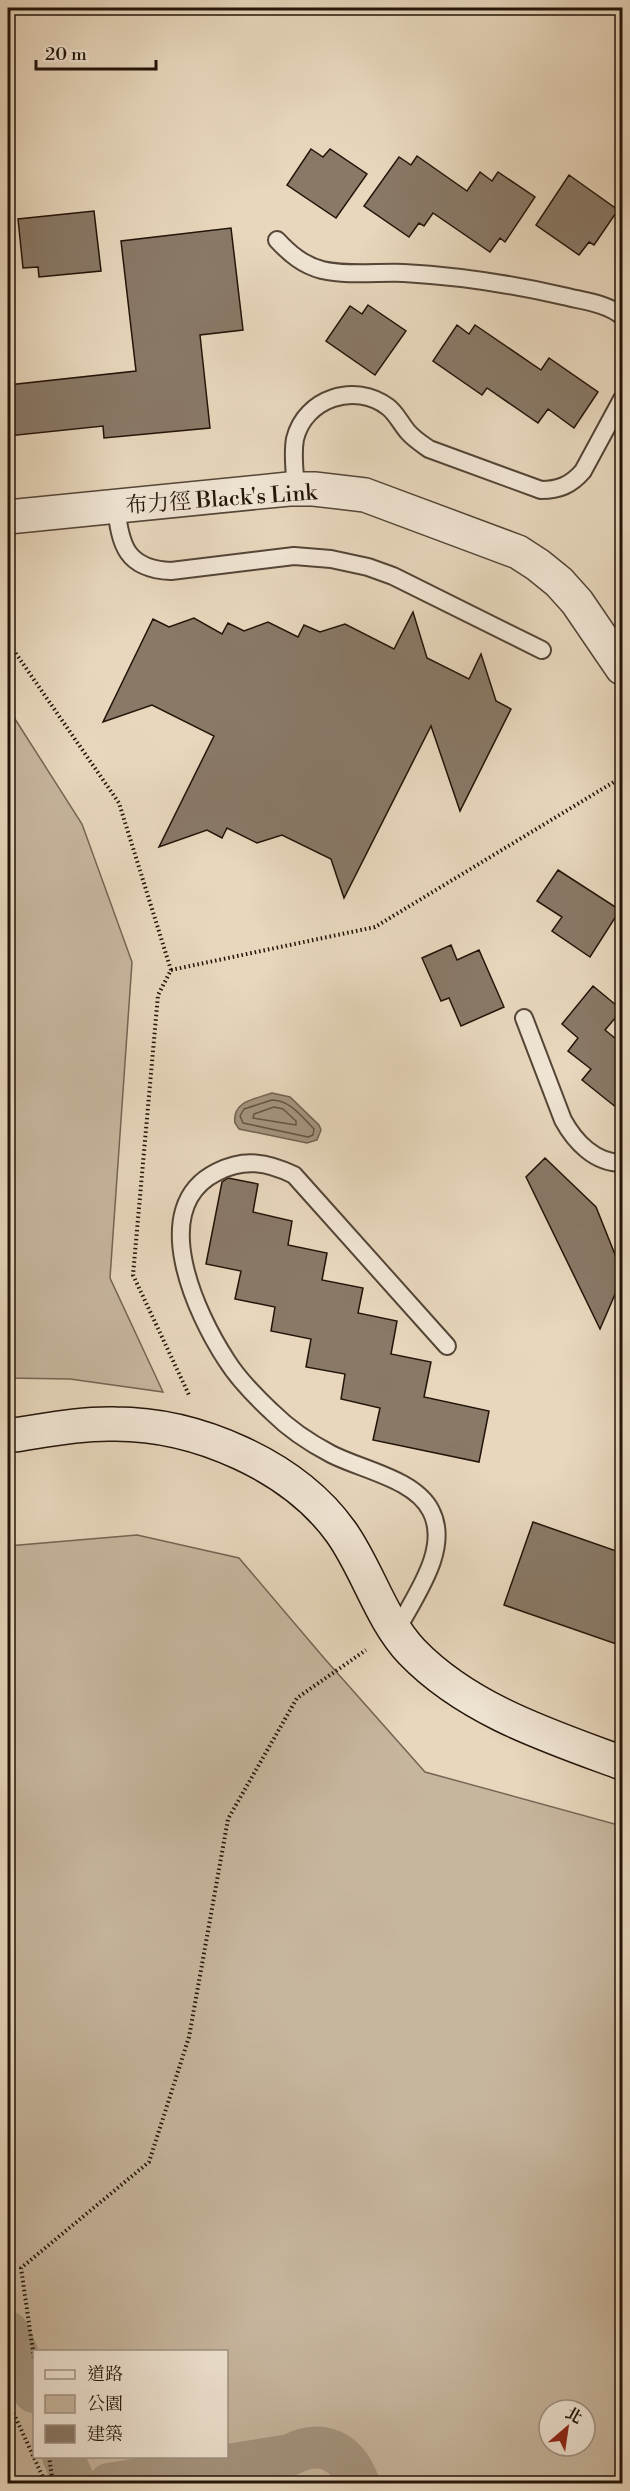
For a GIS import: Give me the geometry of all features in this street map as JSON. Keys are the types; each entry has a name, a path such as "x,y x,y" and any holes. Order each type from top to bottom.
{"main road":[{"name":"布力徑 Black's Link","path":"8,517 296,489 322,489 365,495 518,552 545,571 577,602 622,668"},
{"path":"8,1436 88,1425 141,1425 194,1436 250,1457 297,1486 326,1513 354,1553 383,1639 470,1697 500,1714 532,1729 622,1763"}],"lane":[{"path":"277,240 291,255 307,265 324,271 406,273 470,279 597,304 622,316"},
{"path":"296,489 294,454 301,423 319,405 341,396 358,395 374,399 388,407 412,435 429,449 541,490 554,490 576,480 622,399"},
{"path":"116,506 119,538 125,549 144,566 171,571 294,556 331,559 368,567 393,576 542,650"},
{"path":"524,1018 563,1120 572,1135 584,1148 599,1157 622,1163"},
{"path":"383,1639 435,1556 438,1541 437,1525 431,1510 422,1497 408,1486 331,1453 301,1435 273,1414 249,1389 227,1362 206,1326 195,1298 181,1247 180,1228 183,1209 194,1190 210,1174 230,1165 252,1162 274,1165 294,1175 447,1346"}],"path":[{"path":"8,642 119,803 171,970 158,994 133,1275 192,1402"},
{"path":"171,970 375,927 622,777"},
{"path":"33,2351 21,2268 149,2162 189,2037 228,1819 297,1698 383,1639"},
{"path":"8,2401 33,2456"},
{"path":"34,2458 46,2484"},
{"path":"49,2458 53,2484"}],"green space":[{"path":"8,708 82,824 132,962 110,1278 163,1392 70,1379 8,1378"},
{"path":"137,1535 239,1558 425,1772 622,1826 622,2483 8,2483 8,1546"}],"water":[{"path":"272,1093 290,1097 319,1125 321,1130 317,1140 307,1143 239,1129 235,1123 235,1116 241,1105"}],"building":[{"path":"311,149 323,157 330,149 367,174 336,218 287,185"},
{"path":"417,156 467,191 480,172 492,181 498,172 535,197 505,242 500,238 490,252 433,213 424,226 419,223 409,237 364,206 399,157 411,165"},
{"path":"569,175 618,210 594,245 589,242 579,255 536,225"},
{"path":"94,211 101,271 39,277 38,267 23,268 18,219"},
{"path":"231,228 243,330 200,335 210,428 104,438 103,426 8,436 8,385 136,371 121,241"},
{"path":"368,305 406,331 375,375 326,341 350,306 362,314"},
{"path":"457,325 469,334 475,325 541,370 549,358 598,392 574,428 548,409 538,423 487,388 482,395 433,361"},
{"path":"413,612 427,658 469,679 481,654 496,701 511,709 460,811 431,726 344,898 331,859 282,835 257,843 227,828 222,838 207,830 159,847 214,736 152,705 103,722 153,619 169,627 194,618 222,634 228,623 244,631 268,622 298,637 304,625 320,632 345,624 394,649"},
{"path":"558,870 620,910 590,957 552,931 562,917 537,901"},
{"path":"451,945 457,960 479,950 504,1007 461,1026 449,998 441,1001 422,958"},
{"path":"593,986 622,1010 605,1030 616,1039 622,1031 622,1112 582,1080 591,1069 568,1051 578,1038 562,1024"},
{"path":"545,1158 596,1207 622,1272 622,1278 600,1329 526,1177"},
{"path":"228,1178 258,1184 253,1212 292,1221 288,1245 327,1253 322,1280 363,1288 358,1313 397,1321 391,1354 431,1362 424,1397 489,1411 479,1462 373,1440 380,1408 341,1399 345,1374 306,1367 311,1339 271,1331 275,1307 235,1299 241,1271 206,1264 222,1182"},
{"path":"533,1522 622,1553 622,1646 504,1605"}],"waterway":[{"path":"8,2332 33,2390"},
{"path":"109,2484 290,2455 313,2448 323,2448 340,2456 348,2463 359,2484"},
{"path":"64,2458 75,2484"}]}
